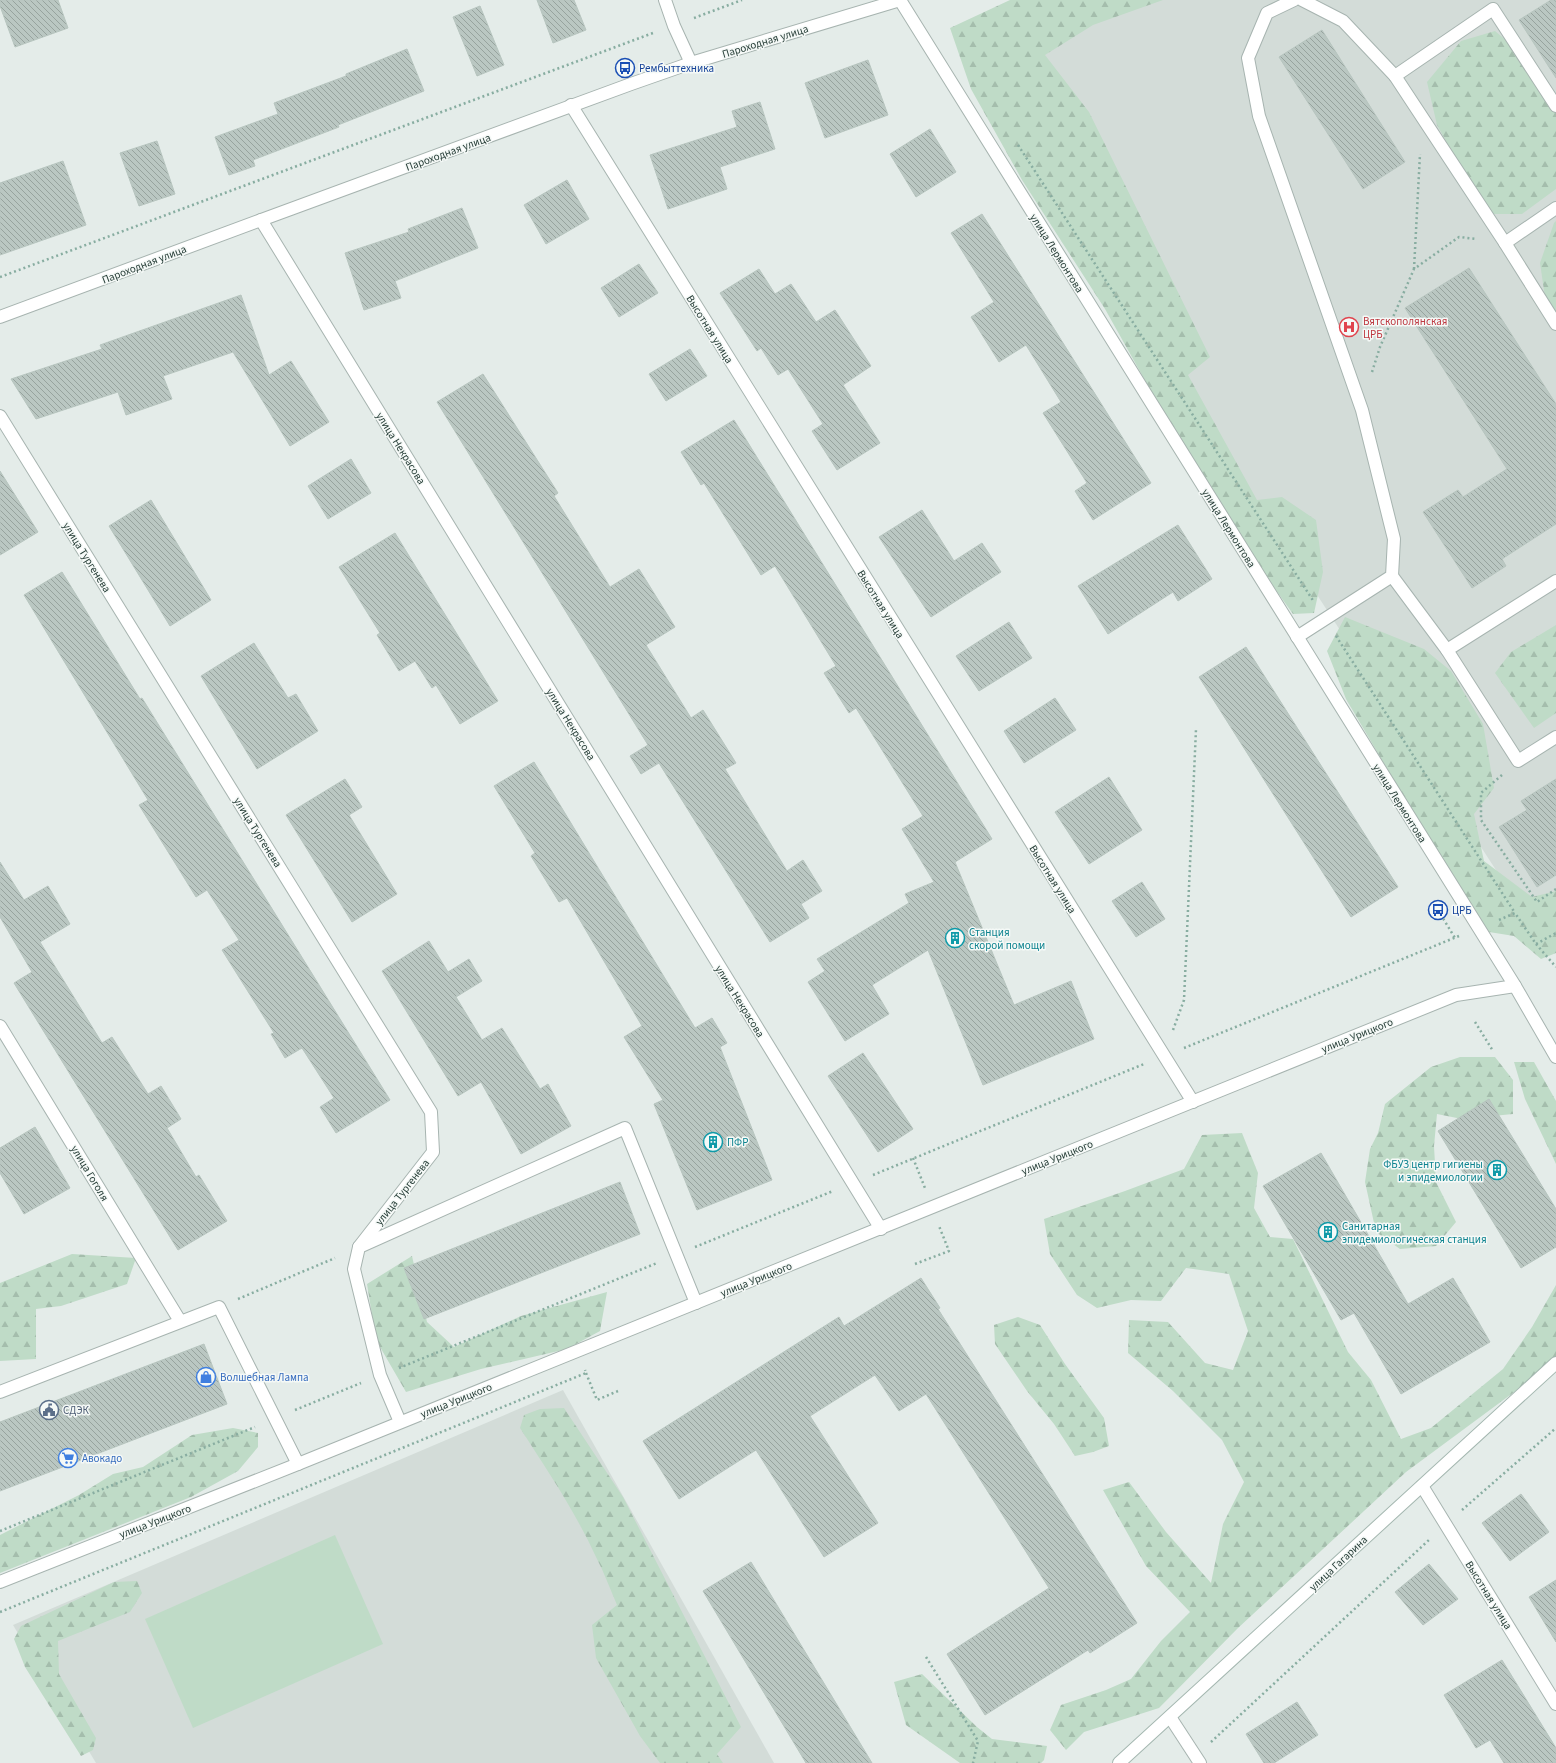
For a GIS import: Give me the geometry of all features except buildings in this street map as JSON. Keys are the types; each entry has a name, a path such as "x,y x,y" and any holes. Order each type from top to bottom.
{"street":[{"path":"665,0 674,26 691,63"},
{"name":"Пароходная улица","path":"0,317 571,105 691,63 900,0"},
{"name":"улица Лермонтова","path":"900,0 1479,928 1556,1056"},
{"path":"1294,0 1267,13 1248,58 1259,116 1362,410 1394,539 1392,576 1447,650 1518,761 1556,737"},
{"path":"1302,0 1343,21 1395,76 1505,243 1556,324"},
{"path":"1395,76 1490,5 1556,106"},
{"name":"Высотная улица","path":"571,105 1163,1057 1193,1102"},
{"path":"1505,243 1556,208"},
{"name":"улица Некрасова","path":"261,220 881,1229"},
{"name":"улица Тургенева","path":"0,416 431,1112 433,1152 359,1247"},
{"path":"1297,637 1326,620 1392,576"},
{"path":"1447,650 1556,581"},
{"name":"улица Урицкого","path":"0,1582 577,1352 1456,995 1515,986"},
{"name":"улица Гоголя","path":"0,1026 180,1321"},
{"path":"400,1422 380,1376 354,1269 359,1247 625,1128 696,1303"},
{"path":"0,1392 219,1307 298,1464"},
{"name":"улица Гагарина","path":"1118,1763 1556,1363"},
{"name":"Высотная улица","path":"1422,1486 1556,1704"},
{"path":"1170,1717 1198,1760"}],"path":[{"path":"0,277 742,0"},
{"path":"1372,375 1380,347 1414,269 1422,119"},
{"path":"1015,140 1536,944 1556,967"},
{"path":"1414,269 1460,237 1505,243"},
{"path":"1163,1057 1184,1000 1196,729"},
{"path":"1518,761 1481,793 1481,820 1537,902 1556,889"},
{"path":"1438,910 1455,938"},
{"path":"402,1367 1516,913"},
{"path":"1536,944 1556,933"},
{"path":"1551,962 1556,961"},
{"path":"1475,1022 1493,1051"},
{"path":"219,1307 359,1247"},
{"path":"915,1264 949,1251"},
{"path":"577,1352 597,1400 618,1391"},
{"path":"0,1612 586,1373"},
{"path":"0,1531 380,1376"},
{"path":"1198,1760 1445,1525 1556,1428"},
{"path":"926,1657 978,1740 973,1763"}],"shaded area":[{"name":"Вятскополянская ЦРБ","path":"1068,0 1556,0 1556,918 1535,930 955,38"},
{"path":"563,1390 774,1763 96,1763 13,1625"}],"green space":[{"path":"1010,0 1163,0 1093,25 1045,55 1089,112 1210,357 1188,375 1257,500 1282,497 1316,520 1323,572 1314,613 1293,614 1250,554 1179,441 1105,309 1022,180 971,89 950,28"},
{"path":"1495,31 1526,57 1556,111 1556,189 1522,214 1487,214 1437,125 1427,82 1461,41"},
{"path":"1556,221 1556,326 1547,311 1540,263"},
{"path":"1345,617 1424,649 1451,671 1483,724 1494,788 1474,814 1484,861 1532,897 1556,891 1556,953 1541,959 1514,936 1489,932 1463,894 1422,828 1346,699 1327,651"},
{"path":"1556,625 1556,713 1534,728 1495,673 1511,652"},
{"path":"1460,1057 1495,1057 1513,1080 1513,1114 1462,1119 1437,1114 1434,1146 1436,1182 1456,1222 1436,1246 1400,1249 1376,1232 1365,1182 1370,1149 1378,1133 1385,1104 1431,1067"},
{"path":"1514,1062 1534,1062 1556,1101 1556,1164 1525,1099"},
{"path":"1242,1133 1258,1173 1254,1208 1270,1237 1293,1239 1348,1352 1371,1380 1401,1439 1431,1428 1503,1369 1532,1327 1556,1285 1556,1361 1406,1472 1238,1628 1159,1708 1084,1732 1066,1750 1050,1730 1061,1705 1106,1690 1131,1679 1161,1641 1190,1612 1146,1566 1103,1490 1129,1482 1166,1532 1211,1583 1223,1524 1244,1482 1222,1440 1173,1391 1128,1353 1129,1320 1168,1322 1205,1363 1233,1370 1248,1331 1229,1274 1186,1268 1161,1301 1131,1300 1097,1308 1077,1295 1050,1254 1044,1219 1184,1169 1202,1135"},
{"path":"72,1254 136,1258 127,1284 61,1306 36,1309 36,1359 0,1361 0,1283"},
{"path":"412,1256 427,1322 454,1347 521,1316 607,1292 600,1331 567,1349 481,1369 406,1392 376,1340 367,1284"},
{"path":"1018,1317 1040,1325 1065,1364 1104,1418 1109,1446 1093,1452 1075,1456 1054,1424 1027,1391 995,1344 994,1325"},
{"path":"564,1408 623,1497 741,1727 717,1754 723,1763 660,1763 640,1736 596,1658 592,1625 617,1605 602,1569 579,1523 520,1428 524,1415 540,1409"},
{"path":"233,1428 258,1433 258,1447 238,1471 191,1497 0,1573 0,1535 79,1495 113,1474 143,1467 192,1435"},
{"path":"335,1535 383,1644 193,1728 145,1619"},
{"path":"137,1581 142,1593 130,1612 58,1641 59,1674 96,1738 93,1750 81,1756 25,1667 14,1639 21,1626 114,1582"},
{"path":"922,1674 977,1727 992,1739 1047,1746 1044,1760 1041,1763 960,1763 906,1725 894,1682"}],"place":[{"name":"Рембыттехника","path":"625,68"},
{"name":"Вятскополянская ЦРБ","path":"1349,327"},
{"name":"ЦРБ","path":"1438,910"},
{"name":"Станция скорой помощи","path":"955,938"},
{"name":"ПФР","path":"713,1142"},
{"name":"ФБУЗ центр гигиены и эпидемиологии","path":"1497,1170"},
{"name":"Санитарная эпидемиологическая станция","path":"1328,1232"},
{"name":"Волшебная Лампа","path":"206,1377"},
{"name":"СДЭК","path":"49,1410"},
{"name":"Авокадо","path":"68,1458"}]}
